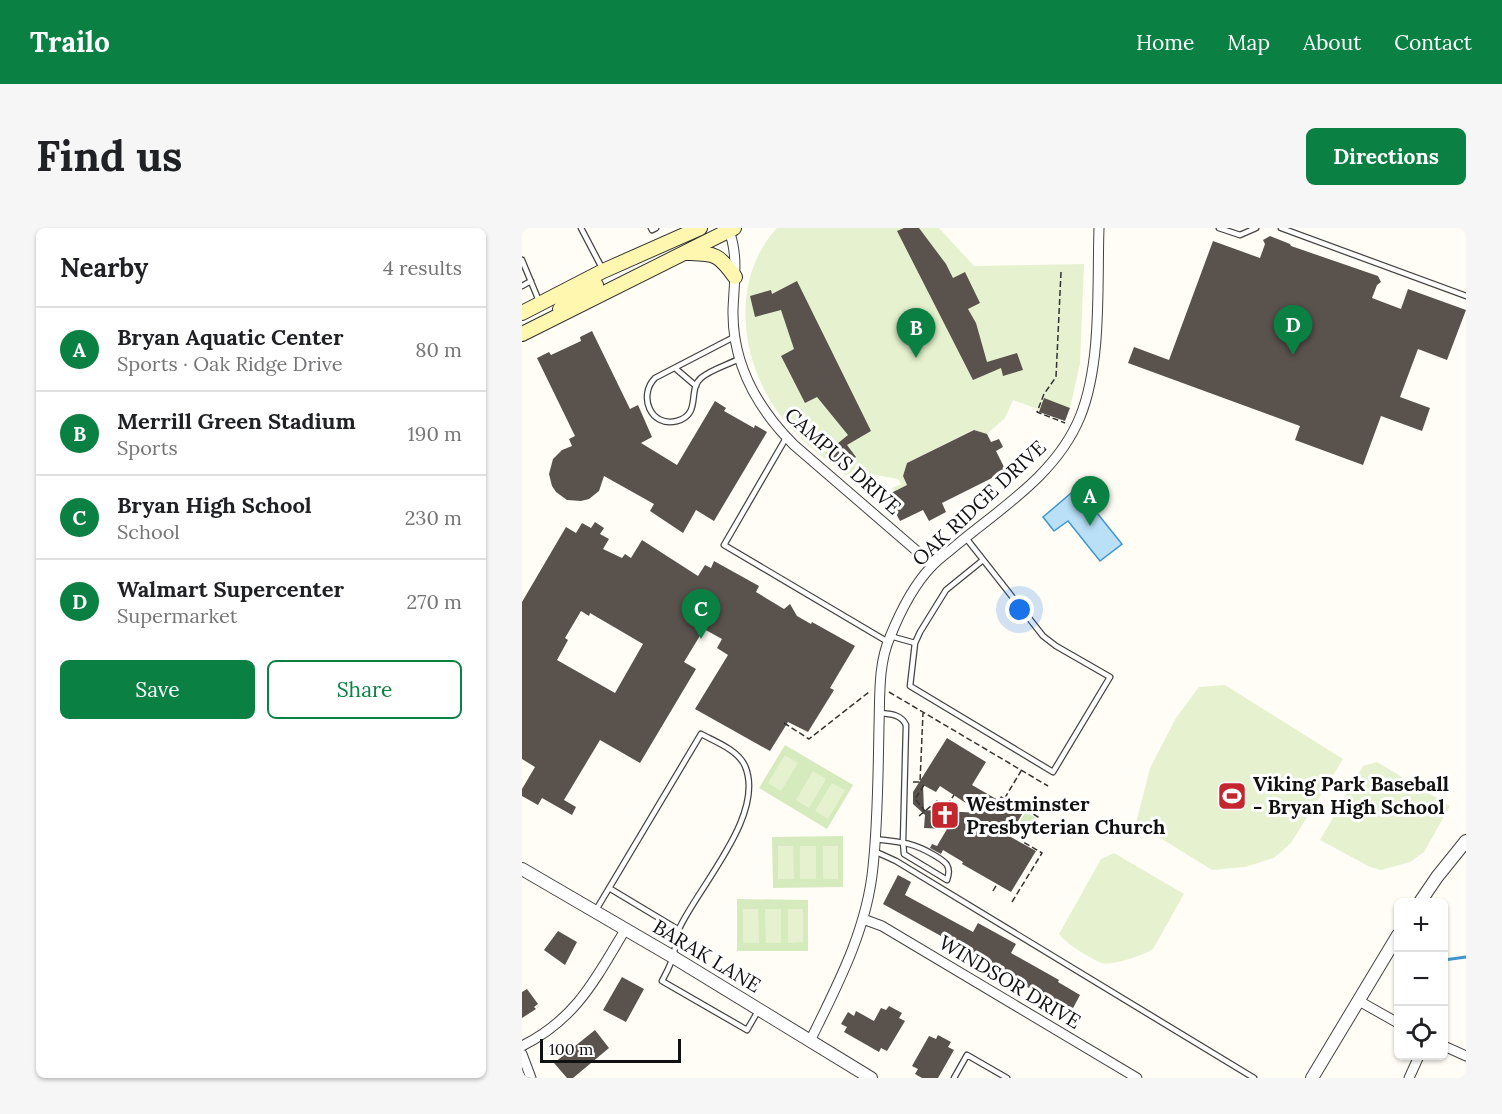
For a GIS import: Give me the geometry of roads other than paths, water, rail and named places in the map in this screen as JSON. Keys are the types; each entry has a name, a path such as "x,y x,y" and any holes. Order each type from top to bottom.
{"main road":[{"path":"522,313 603,271 699,228"},
{"path":"522,334 730,229"},
{"path":"684,253 717,256 722,259 735,277"},
{"path":"542,324 574,296 602,282 603,271"}],"street":[{"name":"OAK RIDGE DRIVE","path":"810,1041 843,972 863,919 871,882 875,839 881,674 889,639 909,599 933,565 1039,477 1066,444 1080,417 1089,393 1094,369 1099,228"},
{"name":"CAMPUS DRIVE","path":"730,229 735,249 734,337 739,359 756,398 786,438 933,565"},
{"path":"1423,898 1466,841"},
{"name":"BARAK LANE","path":"522,869 673,957 810,1041 855,1074 871,1078"},
{"name":"WINDSOR DRIVE","path":"863,919 882,926 1137,1078"},
{"path":"522,1046 540,1037 578,1005 625,930"},
{"path":"1312,1078 1394,942"},
{"path":"1359,1001 1394,1021"},
{"path":"1448,1048 1466,1056"},
{"path":"522,1054 531,1078"},
{"path":"1409,1078 1417,1060"}],"lane":[{"path":"581,228 603,271"},
{"path":"1219,228 1240,235 1256,228"},
{"path":"1281,228 1466,296"},
{"path":"522,260 540,303"},
{"path":"522,286 531,281"},
{"path":"734,337 655,378 648,387 647,402 654,416 668,422 683,418 692,408 696,386 702,377 739,359"},
{"path":"675,368 696,386"},
{"path":"786,438 724,545 889,639 915,643"},
{"path":"966,537 1048,640 1110,677 1053,772 910,686 915,643 920,632 946,590 983,560"},
{"path":"875,839 903,842 916,845 946,862 949,871 947,880 906,856 903,850 903,842 905,782 906,725 897,715 880,713"},
{"path":"595,912 701,734 734,753 742,761 747,771 747,799 743,818 732,841 679,930 673,957 662,981 747,1030 759,1010"},
{"path":"874,851 896,861 1254,1078"},
{"path":"609,888 679,930"},
{"path":"954,1078 967,1055 1007,1078"}],"water":[{"path":"1077,488 1122,544 1100,561 1068,521 1054,531 1043,517"}],"waterway":[{"path":"1448,959 1466,957"}],"place":[{"name":"Walmart Supercenter","path":"1293,355"},
{"name":"Merrill Green Stadium","path":"916,358"},
{"name":"Bryan Aquatic Center","path":"1090,526"},
{"name":"Bryan High School","path":"701,639"},
{"name":"Viking Park Baseball - Bryan High School","path":"1232,796"},
{"name":"Westminster Presbyterian Church","path":"945,815"}]}
